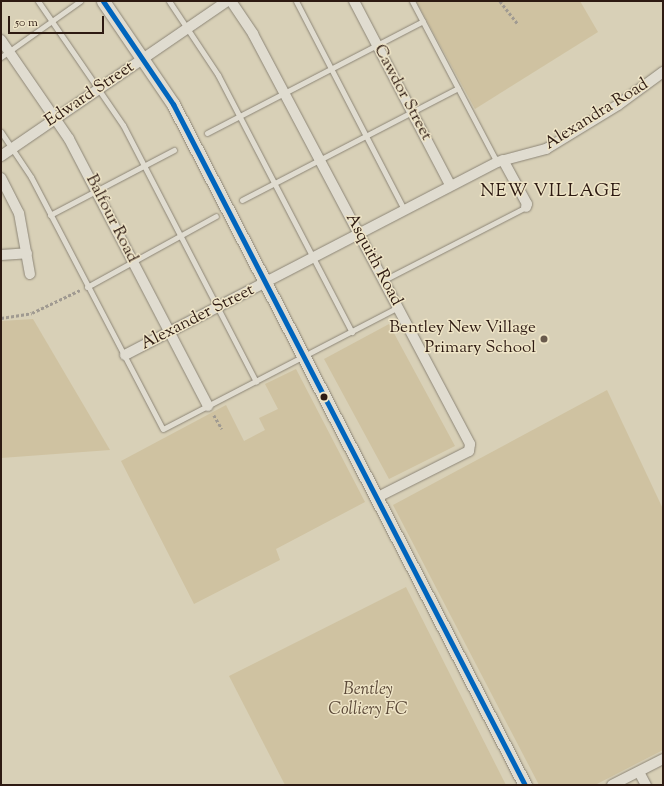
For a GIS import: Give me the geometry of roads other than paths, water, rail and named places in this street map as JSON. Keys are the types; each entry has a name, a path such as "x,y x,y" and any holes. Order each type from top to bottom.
{"street":[{"path":"103,1 173,104 302,358 525,785"},
{"name":"Edward Street","path":"1,156 227,1"},
{"name":"Asquith Road","path":"231,1 253,34 384,280 470,448 469,451 376,498"},
{"name":"Cawdor Street","path":"354,1 450,185"},
{"name":"Balfour Road","path":"1,40 5,54 55,119 96,190 208,406"},
{"name":"Alexandra Road","path":"502,160 546,149 618,105 663,72"},
{"path":"502,160 527,204 526,207"},
{"name":"Alexander Street","path":"125,355 264,284 450,185 502,160"},
{"path":"1,178 19,213 30,274"},
{"path":"1,255 27,253"},
{"path":"612,785 663,759"},
{"path":"639,772 646,785"}],"lane":[{"path":"38,1 122,125 256,382"},
{"path":"5,54 80,1"},
{"path":"169,1 218,76 352,332"},
{"path":"296,1 404,209"},
{"path":"412,1 458,88 502,160"},
{"path":"207,133 423,21"},
{"path":"242,200 458,88"},
{"path":"1,132 12,148 50,215 163,429 398,307"},
{"path":"50,215 174,150"},
{"path":"384,280 526,207"},
{"path":"87,286 133,263 179,234 216,216"}],"place":[{"name":"Bentley New Village Primary School","path":"544,339"}],"district":[{"name":"NEW VILLAGE","path":"551,192"}],"park label":[{"name":"Bentley Colliery FC","path":"368,701"}]}
